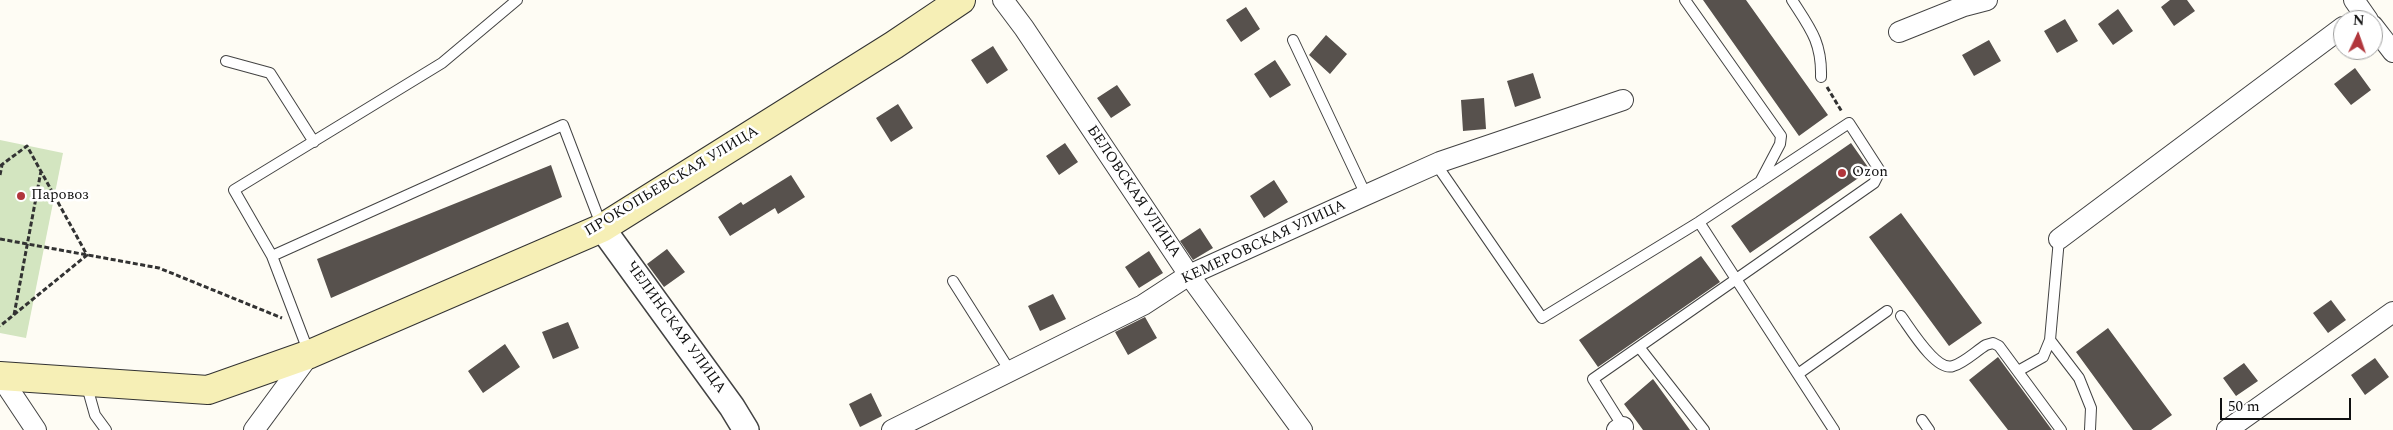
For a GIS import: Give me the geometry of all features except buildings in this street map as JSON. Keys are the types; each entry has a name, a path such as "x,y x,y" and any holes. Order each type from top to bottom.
{"main road":[{"name":"ПРОКОПЬЕВСКАЯ УЛИЦА","path":"0,376 208,390 310,354 602,228 886,50 962,0"}],"street":[{"name":"БЕЛОВСКАЯ УЛИЦА","path":"1003,0 1024,28 1189,276 1302,430"},
{"path":"1899,32 1964,6 1986,0"},
{"path":"2059,239 2333,34"},
{"path":"2383,40 2393,52"},
{"name":"КЕМЕРОВСКАЯ УЛИЦА","path":"892,430 1143,305 1189,276 1366,195 1436,164 1622,100"},
{"name":"ЧЕЛИНСКАЯ УЛИЦА","path":"602,228 732,407 746,430"},
{"path":"2226,430 2393,312"},
{"path":"254,430 310,354"},
{"name":"ПРОКОПЬЕВСКАЯ УЛИЦА","path":"0,376 36,430"}],"lane":[{"path":"310,354 272,256 234,190 442,63 517,0"},
{"path":"1685,0 1781,136 1780,144 1760,183"},
{"path":"1792,0 1817,39 1822,63 1821,77"},
{"path":"1293,40 1366,195"},
{"path":"226,61 270,73 314,142"},
{"path":"1436,164 1542,318 1699,222 1849,123 1880,171 1879,177 1874,183 1735,278 1593,379 1622,429"},
{"path":"272,256 563,125 602,228"},
{"path":"1699,222 1834,430"},
{"path":"2018,371 2042,357 2050,340 2059,239"},
{"path":"953,282 1010,371"},
{"path":"1798,374 1887,311"},
{"path":"1901,316 1933,359 1947,367 1953,366 1986,345 1992,343 1999,346 2061,430"},
{"path":"2050,340 2078,378 2091,408 2090,430"},
{"path":"1639,347 1704,430"},
{"path":"86,382 95,415 106,430"},
{"path":"1922,420 1929,430"}],"path":[{"path":"1821,77 1849,123"},
{"path":"0,175 1,165 27,146 87,255"},
{"path":"14,315 41,171"},
{"path":"0,239 159,268 298,324"},
{"path":"0,326 87,255"}],"green space":[{"path":"0,140 63,153 26,338 0,333"}],"place":[{"name":"Ozon","path":"1842,173"},
{"name":"Паровоз","path":"21,196"}]}
